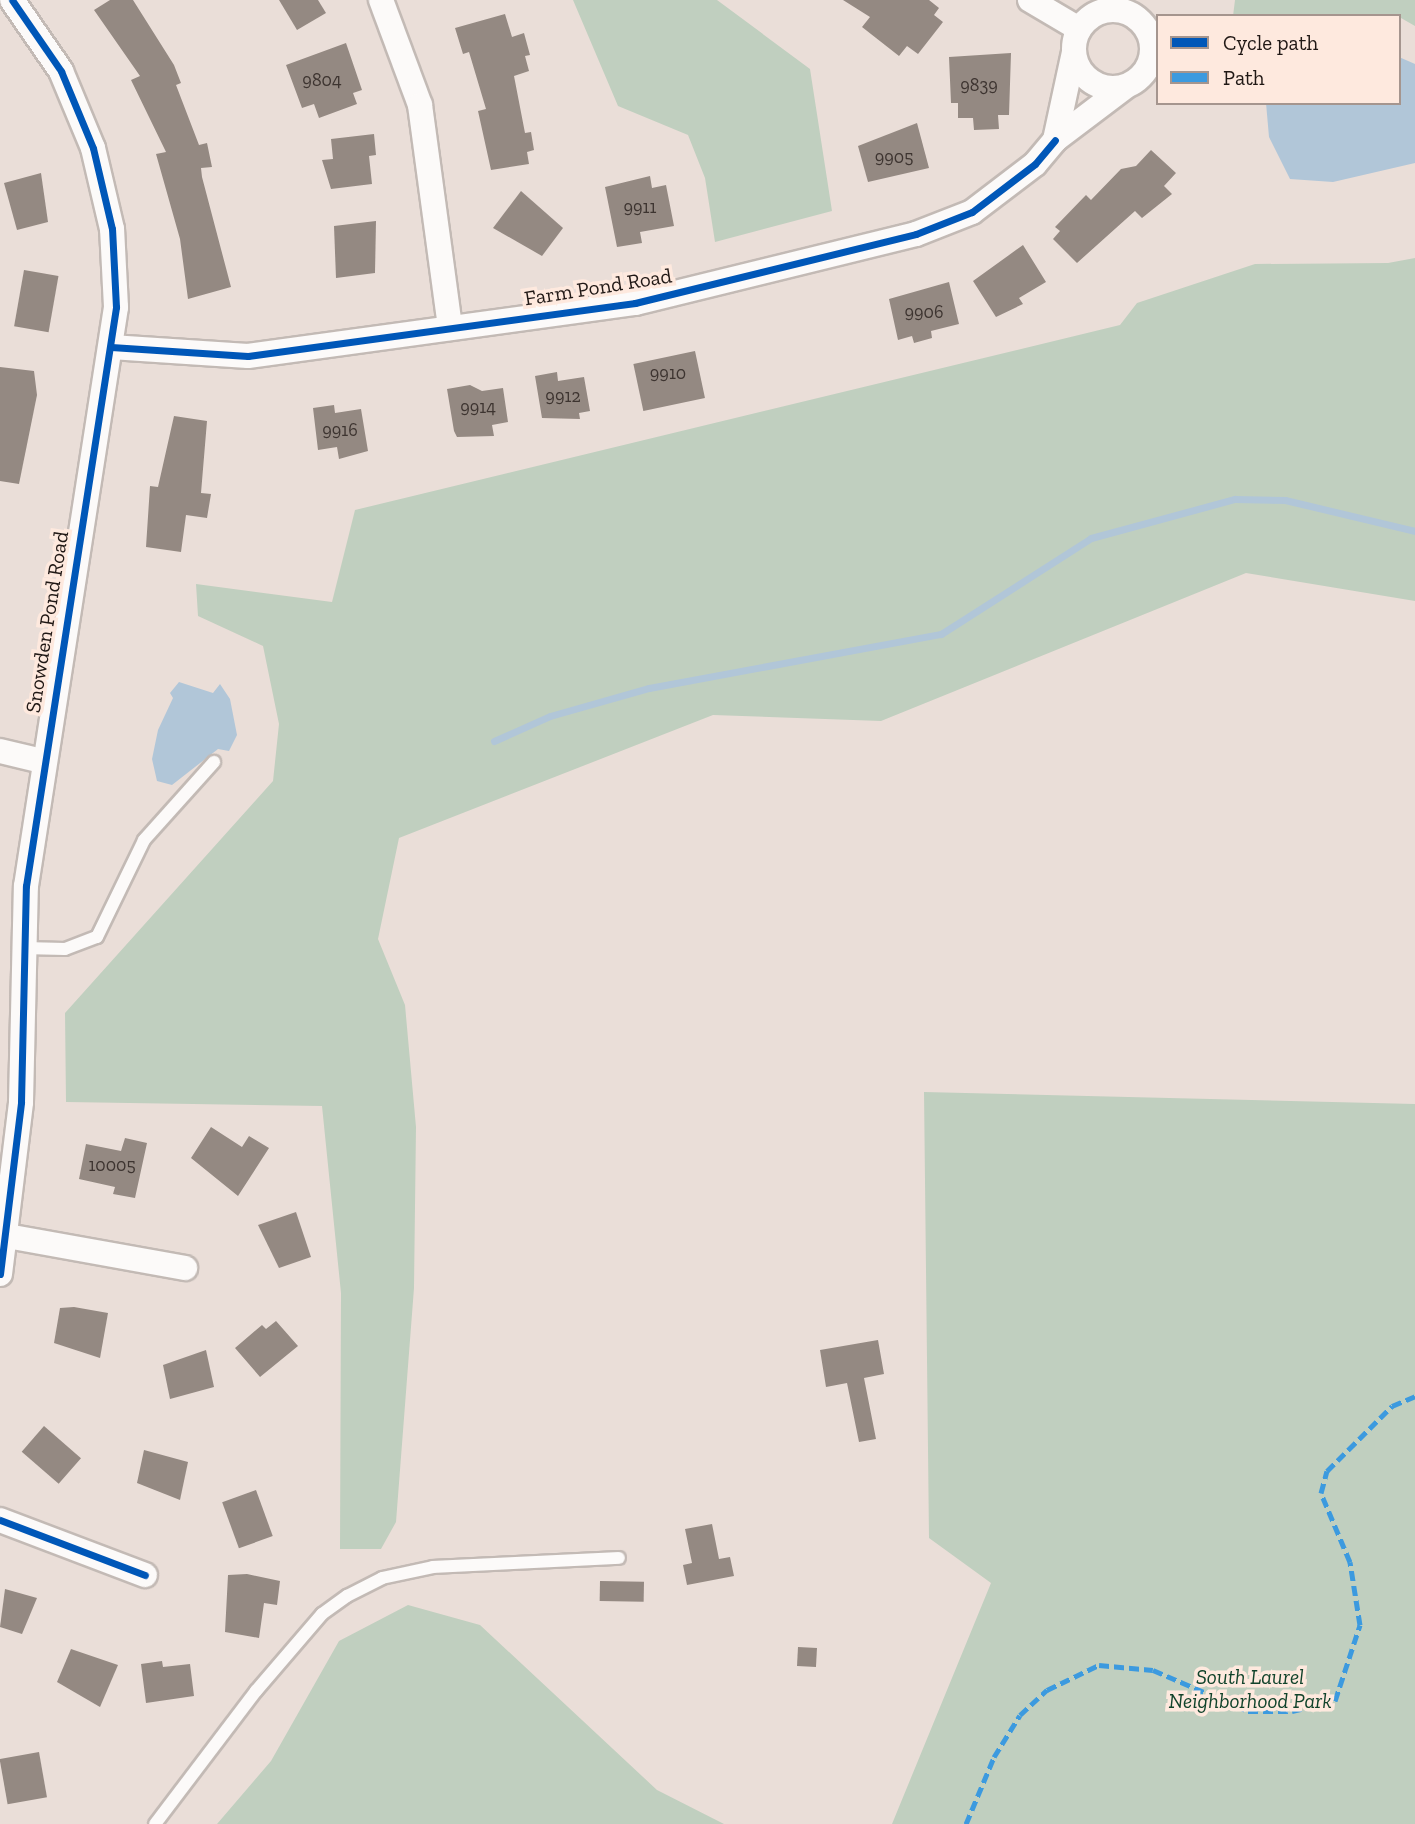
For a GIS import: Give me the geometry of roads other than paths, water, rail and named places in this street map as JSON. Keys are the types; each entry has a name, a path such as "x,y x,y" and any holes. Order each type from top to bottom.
{"street":[{"name":"Snowden Pond Road","path":"0,1275 7,1236 21,1102 23,948 42,761 111,347 115,263 93,148 61,71 12,0"},
{"path":"381,0 420,105 450,328"},
{"path":"1030,0 1077,40 1087,78 1098,86 1125,87"},
{"name":"Farm Pond Road","path":"111,347 248,356 635,303 916,234 972,212 1035,164 1055,139 1145,72 1151,60 1146,29 1134,17 1109,11 1077,40 1055,139"},
{"path":"0,751 42,761"},
{"path":"7,1236 185,1268"},
{"path":"0,1520 145,1575"}],"lane":[{"path":"23,948 65,949 97,937 144,840 214,762"},
{"path":"155,1824 264,1682 322,1614 347,1596 382,1578 433,1567 619,1558"}],"water":[{"path":"1401,58 1415,64 1415,163 1333,182 1290,179 1269,137 1266,105 1401,105"},
{"path":"179,682 213,693 220,684 230,699 237,735 229,751 218,749 172,785 157,781 152,759 158,730 173,698 170,693"}],"waterway":[{"path":"494,741 550,716 649,688 941,634 1091,538 1235,499 1285,500 1415,531"}],"park label":[{"name":"South Laurel Neighborhood Park","path":"1250,1689"}]}
